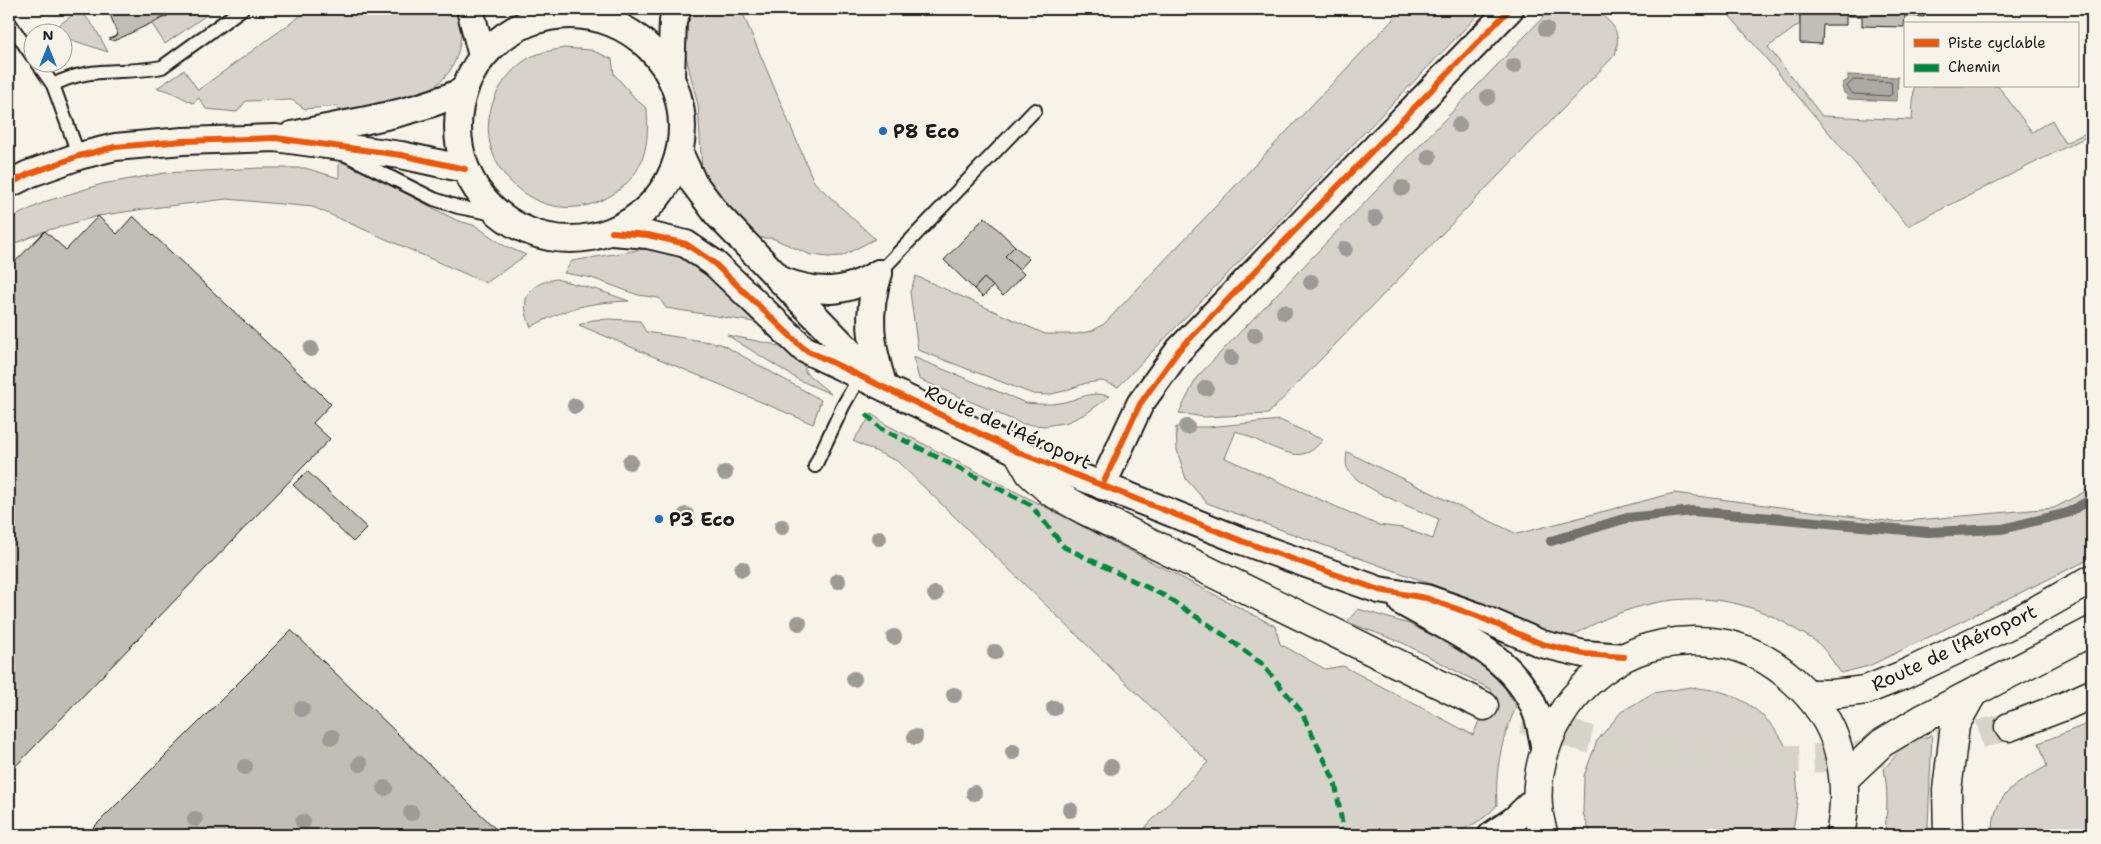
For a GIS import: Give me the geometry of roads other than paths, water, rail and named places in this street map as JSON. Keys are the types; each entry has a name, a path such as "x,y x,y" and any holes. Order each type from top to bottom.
{"main road":[{"path":"1018,452 1030,473 1051,492 1076,506 1484,706"},
{"name":"Route de l'Aéroport","path":"1808,694 1833,694 1866,690 1901,676 2019,620 2092,579"},
{"path":"2019,620 2092,590"},
{"path":"1844,779 1882,744 1922,719 2092,631"},
{"name":"Route de l'Aéroport","path":"1544,835 1537,798 1538,774 1556,722 1575,694 1598,674 1624,657 1651,646 1682,641 1721,643 1757,655 1784,673 1808,694 1824,716 1838,747 1844,779 1845,809 1840,835"},
{"path":"1948,835 1947,790 1955,725 1973,693"},
{"path":"2009,727 2092,694"}],"street":[{"path":"470,9 482,56"},
{"path":"671,76 673,21 678,9"},
{"path":"1102,486 1140,404 1178,350 1510,9"},
{"path":"546,12 595,12 623,27 651,48 671,76 680,101 683,127 680,154 666,187 642,214 612,232 583,239 554,238 526,230 500,215 480,194 465,169 458,143 457,116 463,90 471,72 482,56 502,37 546,12"},
{"path":"16,177 79,156 115,147 183,141 276,138 399,114 436,103 463,90"},
{"path":"276,138 401,155 465,169"},
{"name":"Route de l'Aéroport","path":"680,154 693,182 717,214 884,387"},
{"name":"Route de l'Aéroport","path":"612,232 648,236 686,244 714,263 804,349 1018,452 1242,541 1379,590 1482,648 1518,679 1536,712 1545,750"},
{"path":"780,280 802,288 826,290 861,284 879,273"},
{"path":"879,273 872,294 871,339 884,387"},
{"name":"Route de l'Aéroport","path":"1379,590 1426,598 1477,616 1542,644 1584,654 1624,657"},
{"path":"1492,835 1514,820 1537,798"}],"lane":[{"path":"53,85 68,77 85,72 149,70 162,67 242,9"},
{"path":"9,22 22,41"},
{"path":"44,72 53,85 79,156"},
{"path":"879,273 1035,110"},
{"path":"331,146 434,199 458,207 500,215"},
{"path":"815,466 843,406 860,376"}],"water":[{"path":"1848,75 1898,77 1897,101 1848,99 1842,87 1844,82 1848,80"}],"waterway":[{"path":"1551,541 1627,518 1693,511 1928,532 2002,529 2067,513 2092,499"}],"tunnel":[{"path":"1484,706 1585,738 1628,747 1718,758 1809,759 1855,756 1943,743 2009,727"}],"place":[{"name":"P8 Eco","path":"883,131"},
{"name":"P3 Eco","path":"659,519"}]}
